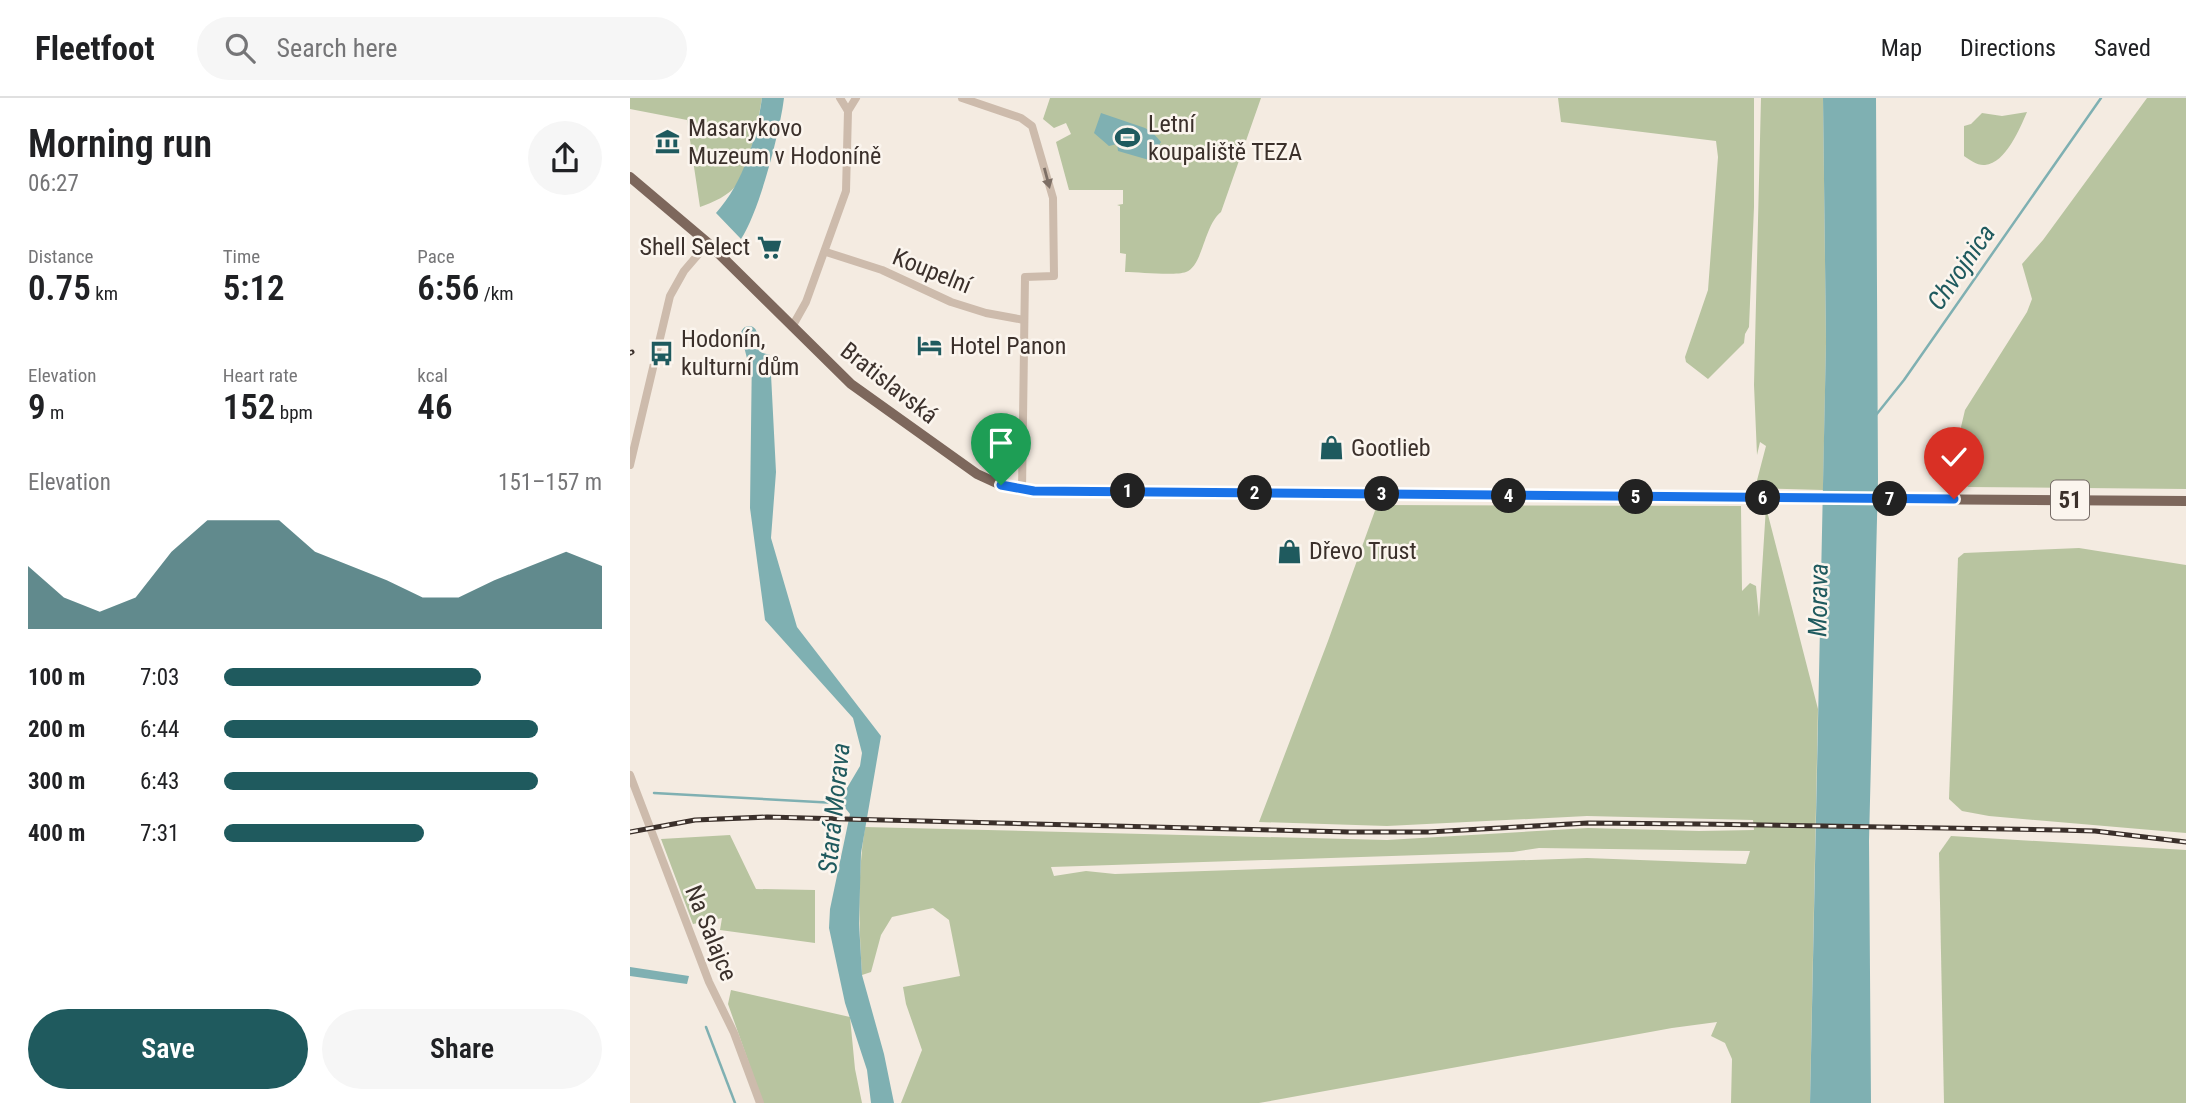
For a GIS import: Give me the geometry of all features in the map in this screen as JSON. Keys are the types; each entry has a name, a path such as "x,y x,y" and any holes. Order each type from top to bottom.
{"main road":[{"name":"51","path":"630,177 708,243"},
{"name":"Bratislavská","path":"708,243 851,384 940,449 992,482 1022,489 2186,501"}],"street":[{"path":"840,98 848,111"},
{"path":"792,327 806,302 826,252 846,191 848,111 856,98"},
{"path":"962,98 1021,118 1032,126 1053,198 1054,276 1025,277 1022,489"},
{"path":"630,465 670,296 684,271 708,243"},
{"name":"Koupelní","path":"826,252 882,270 951,302 986,313 1024,320"},
{"name":"Na Salajce","path":"630,775 702,965 734,1033 760,1103"}],"green space":[{"path":"630,98 762,98 750,154 734,188 700,207 687,120 630,109"},
{"path":"1050,98 1261,98 1221,212 1215,218 1192,268 1174,274 1125,272 1126,254 1120,253 1120,206 1117,205 1123,204 1123,190 1069,190 1056,142 1071,134 1066,123 1054,128 1043,119"},
{"path":"1558,98 1754,98 1754,207 1749,327 1744,343 1708,379 1686,362 1685,357 1708,290 1718,157 1716,141 1561,122"},
{"path":"1761,98 1823,98 1826,342 1823,490 1755,488 1766,446 1760,442 1757,455 1754,385"},
{"path":"2147,98 2186,98 2186,489 1968,487 1961,476 1961,427 1965,410 2027,312 2032,299 2022,264 2043,240"},
{"path":"2027,112 2006,152 1993,163 1982,165 1964,156 1964,126 1971,124 1982,113 2002,116"},
{"path":"1377,505 1741,506 1742,591 1750,583 1756,586 1759,617 1766,507 1818,709 1810,1103 1731,1103 1732,1059 1725,1043 1711,1036 1717,1022 1259,1103 901,1103 922,1050 903,987 960,976 949,920 933,908 892,917 881,935 871,972 862,975 860,882 865,827 1387,840 1588,828 1754,830 1753,820 1587,816 1387,826 1259,822","holes":["1539,848 1750,851 1746,864 1587,858 1115,874 1086,871 1054,876 1051,867 1513,852"]},
{"path":"2079,548 2186,565 2186,833 1989,816 1962,811 1949,799 1958,558 1964,553"},
{"path":"730,835 756,889 815,890 815,943 720,930 722,918 693,924 661,839"},
{"path":"1951,836 2186,850 2186,1103 1944,1103 1939,853"},
{"path":"731,990 850,1017 855,1069 862,1103 763,1103 728,1004"}],"water":[{"path":"762,98 784,98 767,174 741,239 716,213 734,188 747,159"},
{"path":"1823,98 1876,98 1878,479 1869,841 1871,1103 1810,1103 1826,342"},
{"name":"Letní koupaliště TEZA","path":"1101,113 1153,133 1161,142 1149,160 1118,151 1117,144 1109,146 1094,133"},
{"path":"752,350 770,355 776,472 771,538 797,627 881,736 861,853 859,923 862,975 884,1054 894,1103 871,1103 867,1070 845,1003 829,928 830,909 850,814 835,803 860,766 862,753 853,718 765,620 750,508"},
{"path":"630,967 689,976 687,984 630,976"}],"waterway":[{"name":"Chvojnica","path":"1876,415 1904,380 2101,98"},
{"name":"Stará Morava","path":"749,334 758,369"},
{"path":"654,793 836,803"},
{"path":"706,1027 735,1103"}],"railway":[{"path":"630,832 695,820 767,817 1350,832 1429,832 1588,823 2058,830 2095,831 2186,842"}],"place":[{"name":"Letní koupaliště TEZA","path":"1128,138"},
{"name":"Masarykovo Muzeum v Hodoníně","path":"668,142"},
{"name":"Shell Select","path":"770,247"},
{"name":"Hotel Panon","path":"930,346"},
{"name":"Hodonín, kulturní dům","path":"661,353"},
{"name":"Gootlieb","path":"1331,448"},
{"name":"Dřevo Trust","path":"1289,551"}],"route":[{"path":"1001,485 1034,491 1954,499"}],"water label":[{"name":"Morava","path":"1818,600"}]}
